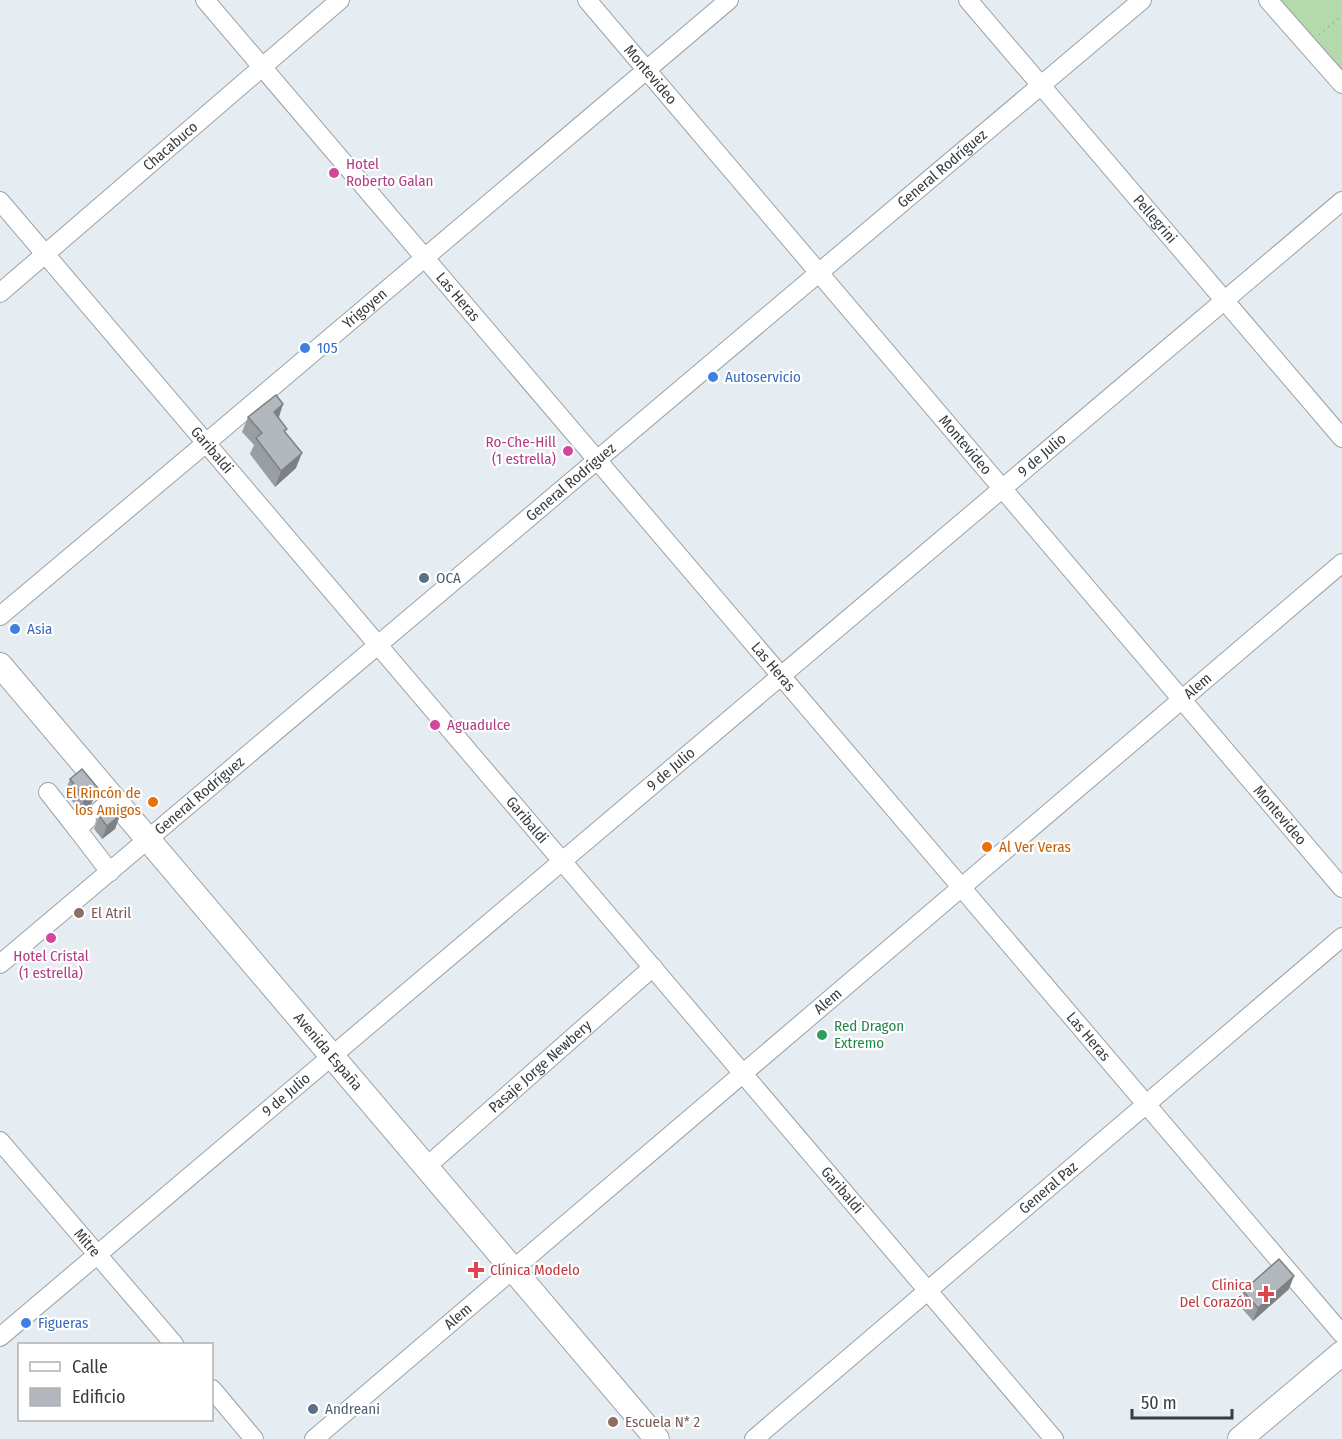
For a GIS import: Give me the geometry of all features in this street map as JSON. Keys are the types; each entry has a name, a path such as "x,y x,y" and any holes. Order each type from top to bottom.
{"main road":[{"name":"Avenida España","path":"0,665 94,814 147,840 657,1439"},
{"path":"1240,1439 1342,1353"},
{"path":"1266,1439 1342,1375"}],"street":[{"name":"Las Heras","path":"205,0 1342,1334"},
{"name":"Chacabuco","path":"0,292 340,0"},
{"name":"Montevideo","path":"587,0 1342,888"},
{"name":"Yrigoyen","path":"0,616 729,0"},
{"name":"Pellegrini","path":"968,0 1342,438"},
{"name":"General Rodríguez","path":"0,964 1142,0"},
{"path":"1268,0 1342,84"},
{"name":"Garibaldi","path":"0,201 1054,1439"},
{"name":"9 de Julio","path":"0,1336 1342,201"},
{"name":"Alem","path":"314,1439 1342,563"},
{"path":"48,792 94,814 110,872"},
{"name":"General Paz","path":"754,1439 1342,937"},
{"name":"Pasaje Jorge Newbery","path":"426,1167 653,968"},
{"name":"Mitre","path":"0,1141 173,1343"},
{"path":"213,1390 254,1439"}],"path":[{"path":"1313,41 1342,15"}],"green space":[{"path":"1278,0 1342,0 1342,75"}],"building":[{"path":"276,395 283,404 274,412 287,429 284,431 302,453 281,471 256,438 262,433 248,417"},
{"path":"82,769 98,788 94,796 85,798 70,779"},
{"path":"112,806 120,815 107,826 99,816 103,808"},
{"path":"1279,1259 1294,1276 1258,1308 1243,1291"}],"place":[{"name":"Hotel Roberto Galan","path":"334,173"},
{"name":"105","path":"305,348"},
{"name":"Autoservicio","path":"713,377"},
{"name":"Ro-Che-Hill (1 estrella)","path":"568,451"},
{"name":"OCA","path":"424,578"},
{"name":"Asia","path":"15,629"},
{"name":"Aguadulce","path":"435,725"},
{"name":"El Rincón de los Amigos","path":"153,802"},
{"name":"Al Ver Veras","path":"987,847"},
{"name":"El Atril","path":"79,913"},
{"name":"Hotel Cristal (1 estrella)","path":"51,938"},
{"name":"Red Dragon Extremo","path":"822,1035"},
{"name":"Clínica Modelo","path":"476,1270"},
{"name":"Clínica Del Corazón","path":"1266,1294"},
{"name":"Figueras","path":"26,1323"},
{"name":"Andreani","path":"313,1409"},
{"name":"Escuela N* 2","path":"613,1422"}]}
